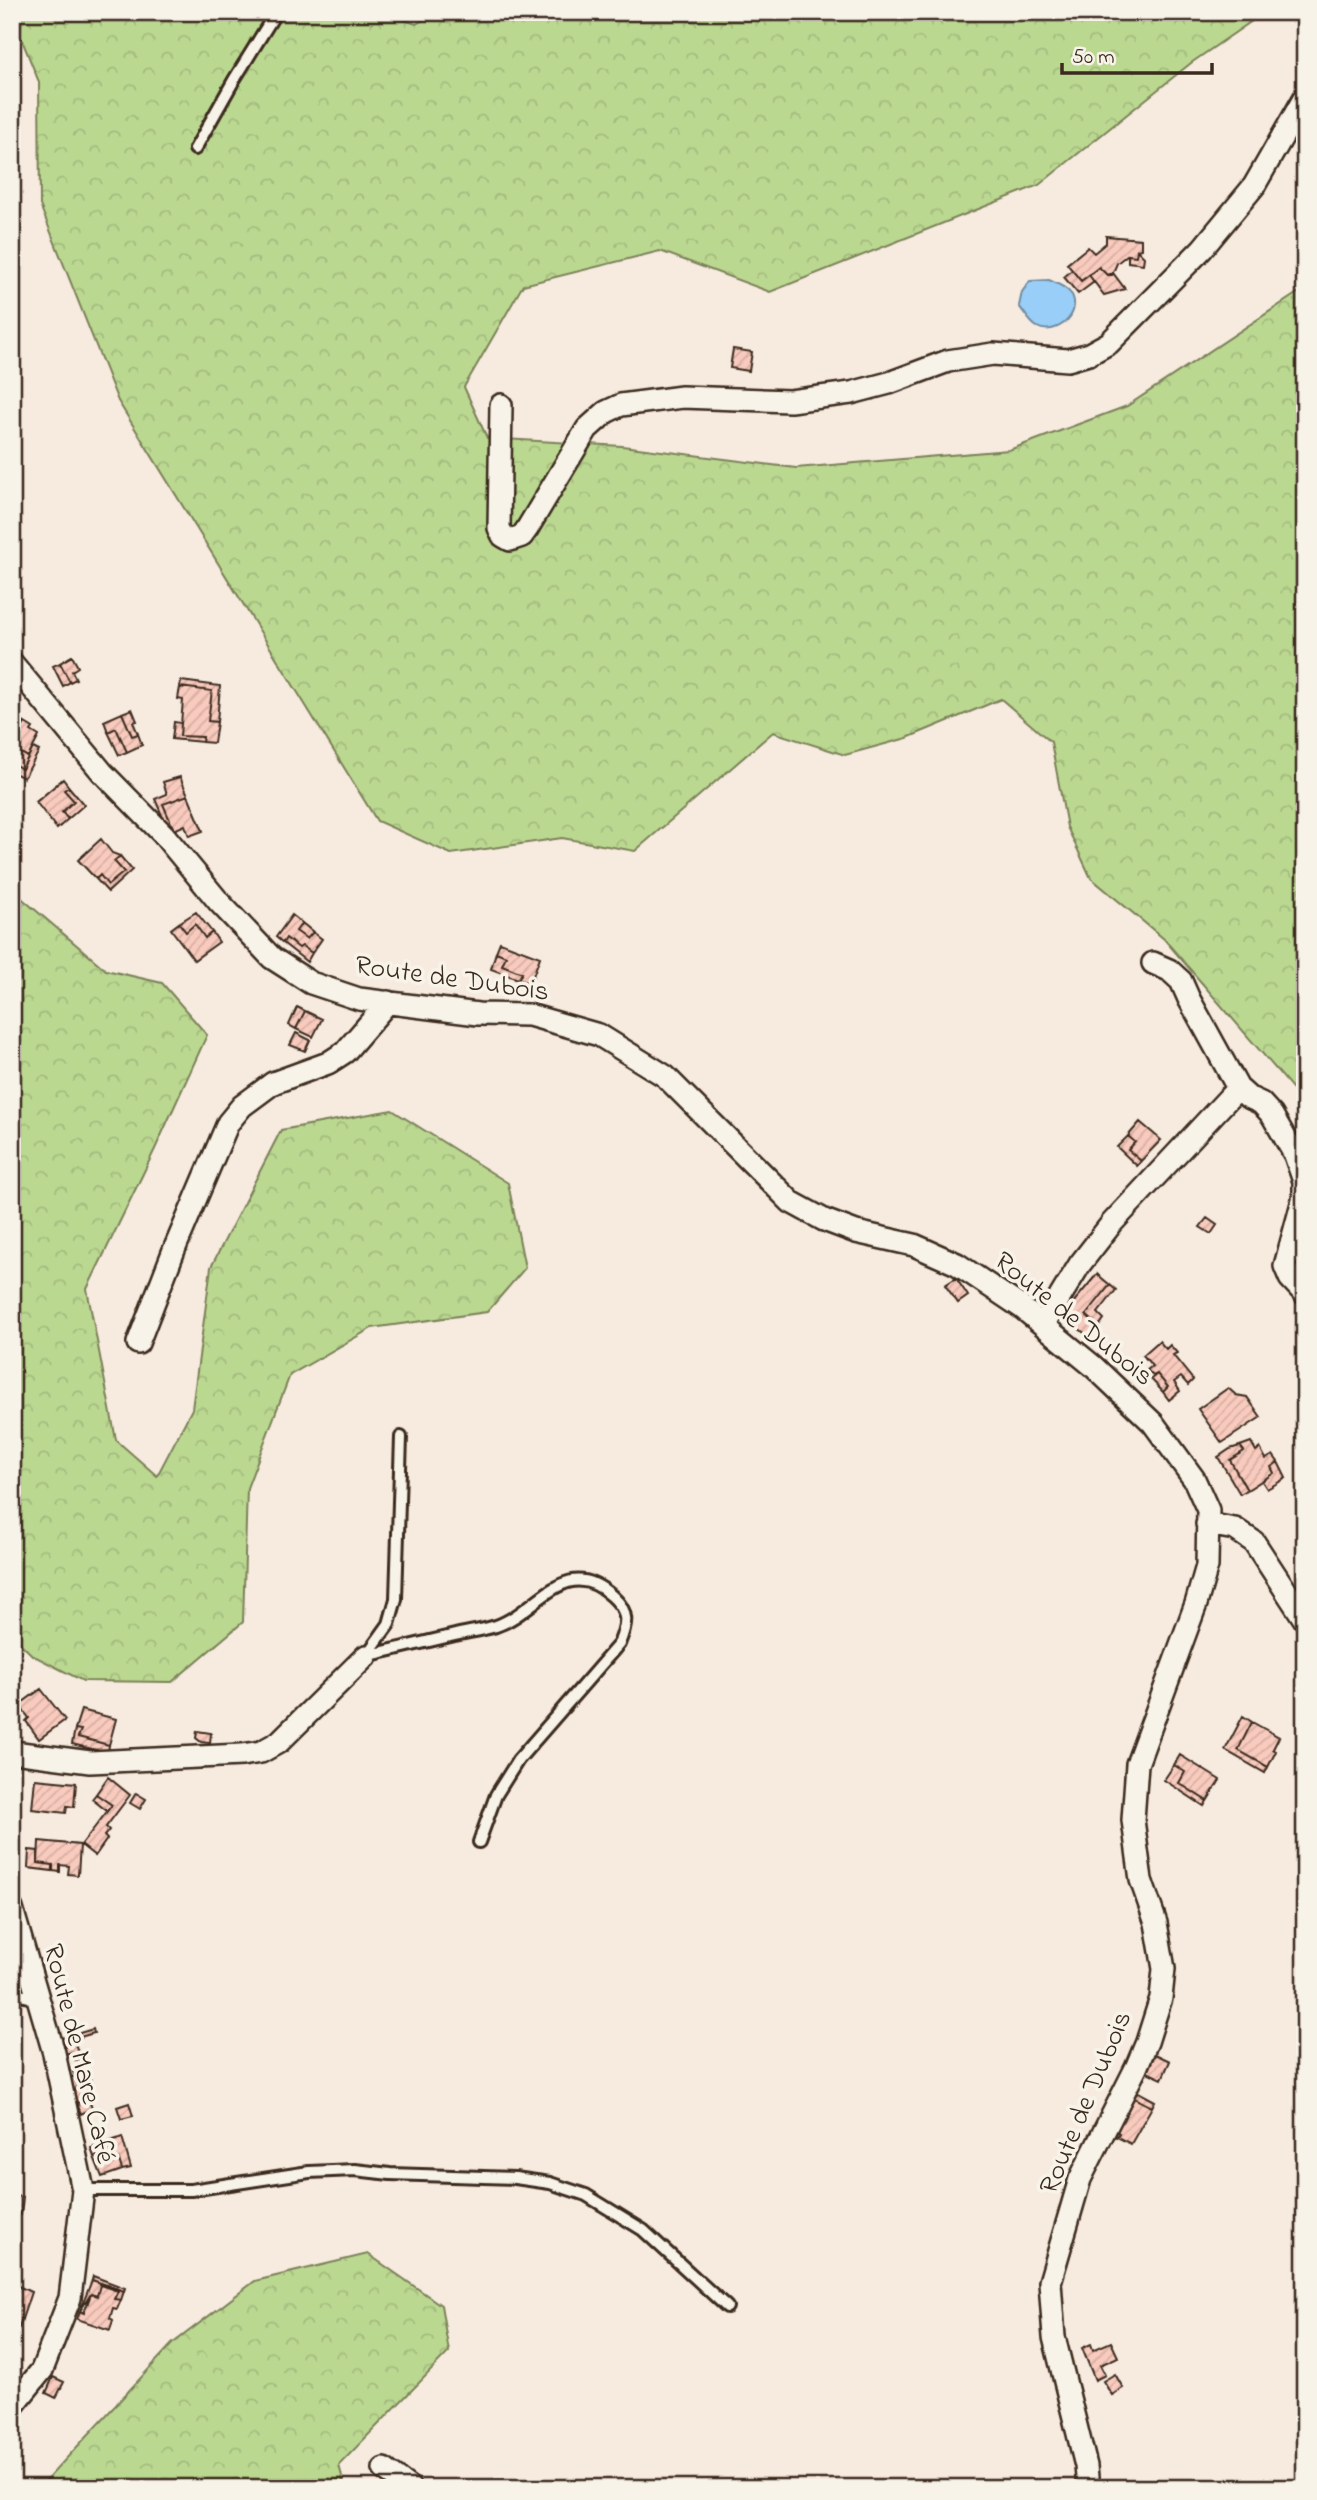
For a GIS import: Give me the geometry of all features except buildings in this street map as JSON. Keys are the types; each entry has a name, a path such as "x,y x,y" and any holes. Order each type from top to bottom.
{"street":[{"path":"501,405 499,528 503,536 510,540 522,536 527,529 587,429 606,412 621,405 682,397 790,401 851,393 889,383 948,361 993,354 1068,360 1089,354 1109,343 1202,249 1254,186 1305,97"},
{"name":"Route de Dubois","path":"12,663 102,772 163,834 219,902 272,958 311,983 359,999 478,1014 529,1016 599,1034 665,1076 791,1202 824,1220 856,1232 914,1245 957,1264 1021,1307 1093,1366 1153,1423 1194,1479 1208,1510 1207,1566 1196,1604 1137,1764 1133,1820 1141,1880 1156,1923 1164,1969 1161,1998 1144,2051 1080,2179 1050,2283 1054,2337 1086,2466 1088,2488"},
{"path":"1153,963 1169,970 1181,981 1238,1088 1261,1103 1272,1115 1295,1156 1304,1181 1304,1196 1285,1266 1290,1278 1305,1294"},
{"path":"138,1343 193,1202 228,1124 242,1106 273,1083 328,1063 345,1052 388,1002"},
{"path":"1043,1325 1080,1264 1112,1223 1238,1088"},
{"path":"1208,1524 1235,1529 1254,1542 1305,1620"},
{"path":"13,1752 90,1762 261,1752 279,1742 366,1656"},
{"path":"12,1746 12,1768"},
{"name":"Route de Mare Café","path":"12,1909 54,2053 83,2190 70,2298 42,2370 12,2407"},
{"path":"384,2469 410,2488"}],"lane":[{"path":"195,149 276,12"},
{"path":"366,1656 389,1624 396,1599 401,1437"},
{"path":"366,1656 498,1625 520,1613 558,1584 582,1579 600,1585 621,1604 627,1624 620,1644 519,1760 496,1795 479,1842"},
{"path":"12,1993 37,1999"},
{"path":"83,2190 191,2190 309,2172 355,2170 514,2178 550,2183 586,2195 643,2230 727,2307"}],"green space":[{"path":"12,12 382,12 416,24 437,12 1265,12 1191,63 1039,185 770,292 660,251 523,285 464,387 487,438 622,446 796,468 1009,450 1127,406 1305,288 1305,1103 1164,939 1091,878 1067,827 1051,742 1001,699 907,738 845,755 773,732 635,851 562,838 451,854 377,821 118,401 40,205 39,82 22,40 12,38"},
{"path":"12,890 106,970 162,983 207,1035 87,1289 116,1440 157,1476 192,1409 211,1267 281,1130 392,1110 508,1183 525,1268 487,1312 372,1328 290,1375 247,1488 243,1622 172,1682 83,1681 32,1655 12,1635"},
{"path":"368,2254 441,2305 449,2352 339,2465 345,2488 39,2488 172,2344 255,2281"}],"water":[{"path":"1049,280 1067,290 1074,303 1070,317 1065,322 1059,327 1044,329 1034,325 1019,306 1022,292 1030,281"}]}
